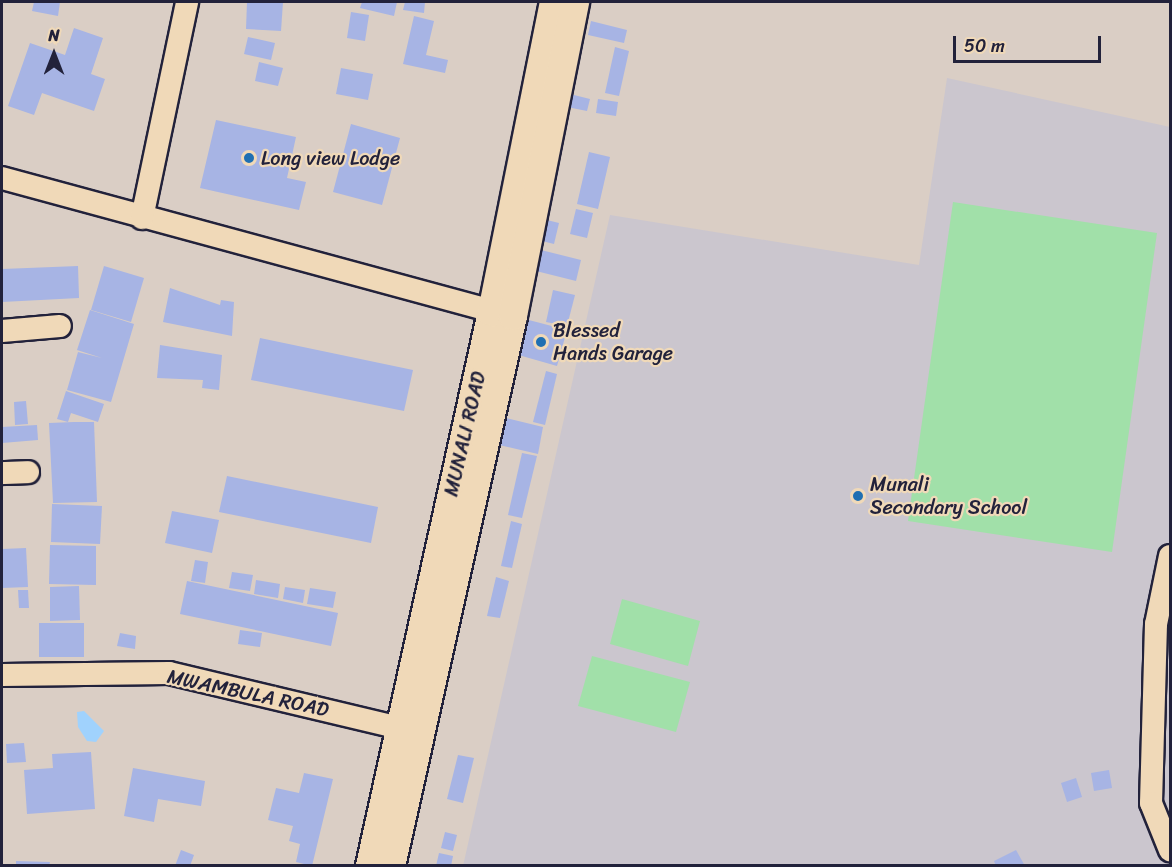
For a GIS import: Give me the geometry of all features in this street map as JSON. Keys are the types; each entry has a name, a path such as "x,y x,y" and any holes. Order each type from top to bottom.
{"main road":[{"name":"MUNALI ROAD","path":"502,314 554,2"},
{"name":"MUNALI ROAD","path":"370,866 410,730 502,314 575,2"},
{"name":"MUNALI ROAD","path":"391,866 410,730"}],"street":[{"path":"142,219 187,2"},
{"path":"2,178 142,219 502,314"},
{"path":"2,330 60,326"},
{"path":"2,473 28,472"},
{"path":"1170,556 1156,624 1151,803 1170,850"},
{"name":"MWAMBULA ROAD","path":"2,675 169,674 410,730"}],"shaded area":[{"name":"Munali Secondary School","path":"947,78 1170,127 1170,865 463,866 610,215 919,265"}],"green space":[{"path":"953,202 1157,233 1112,552 908,521"},
{"path":"622,599 700,621 688,666 610,644"},
{"path":"592,656 690,682 676,732 578,706"}],"water":[{"path":"84,711 104,731 96,742 87,741 78,727 77,712"}],"building":[{"path":"34,2 60,2 58,16 32,11"},
{"path":"247,2 283,2 281,31 246,29"},
{"path":"362,2 397,2 394,16 360,8"},
{"path":"405,2 425,2 424,13 403,10"},
{"path":"351,12 369,15 365,41 347,38"},
{"path":"414,16 434,21 426,55 448,60 445,73 403,64"},
{"path":"591,21 627,30 624,43 588,35"},
{"path":"74,28 103,38 91,74 105,79 94,111 42,93 34,115 8,106 30,43 65,55"},
{"path":"248,37 275,43 271,60 244,54"},
{"path":"615,47 629,51 619,96 605,93"},
{"path":"259,62 283,68 278,86 255,81"},
{"path":"341,68 373,74 368,100 336,94"},
{"path":"570,94 590,99 587,111 567,107"},
{"path":"598,99 618,102 616,116 596,113"},
{"name":"Long view Lodge","path":"216,120 296,137 287,178 306,182 299,210 200,188"},
{"path":"351,124 400,138 382,205 333,192"},
{"path":"589,152 610,157 598,209 577,204"},
{"path":"576,209 593,213 587,238 570,234"},
{"path":"543,219 559,223 554,244 538,240"},
{"path":"541,250 581,260 576,281 536,271"},
{"path":"78,266 79,298 2,302 2,269"},
{"path":"104,266 144,278 131,322 91,310"},
{"path":"170,288 220,305 221,300 234,302 232,336 163,322"},
{"path":"553,290 575,295 567,326 546,322"},
{"path":"90,310 134,324 111,402 67,390 78,352 102,358 77,350"},
{"name":"Blessed Hands Garage","path":"525,319 567,330 557,366 515,354"},
{"path":"260,338 413,370 404,411 251,380"},
{"path":"160,345 222,355 219,390 202,388 203,380 157,378"},
{"path":"546,371 557,374 545,425 533,422"},
{"path":"66,391 104,404 98,422 71,413 68,422 57,419"},
{"path":"26,401 28,424 15,425 14,402"},
{"path":"506,418 543,427 538,454 499,445"},
{"path":"94,422 97,502 53,503 49,423"},
{"path":"37,425 38,440 2,443 2,427"},
{"path":"522,453 537,456 522,518 508,515"},
{"path":"227,476 378,507 371,543 219,512"},
{"path":"52,504 102,506 100,544 51,542"},
{"path":"172,511 219,520 212,553 165,543"},
{"path":"511,521 522,524 512,568 501,566"},
{"path":"50,545 96,546 96,585 49,584"},
{"path":"26,548 28,587 2,588 2,549"},
{"path":"195,560 208,562 205,583 191,581"},
{"path":"232,572 253,575 250,591 229,588"},
{"path":"496,577 509,581 500,618 487,616"},
{"path":"256,580 280,584 278,598 254,594"},
{"path":"187,581 338,613 331,646 180,614"},
{"path":"79,586 80,620 50,621 50,587"},
{"path":"285,587 305,590 303,603 283,599"},
{"path":"310,588 336,592 333,608 307,604"},
{"path":"18,590 28,590 29,608 19,608"},
{"path":"39,623 84,623 84,657 39,657"},
{"path":"240,630 262,633 260,647 238,644"},
{"path":"120,633 136,636 135,649 117,646"},
{"path":"24,743 26,762 7,763 6,744"},
{"path":"91,752 95,809 27,814 24,770 53,768 52,754"},
{"path":"458,755 474,758 463,803 447,799"},
{"path":"133,768 205,781 201,806 158,799 154,822 124,816"},
{"path":"1109,770 1112,788 1094,791 1091,773"},
{"path":"304,773 333,779 312,866 296,862 300,844 289,841 293,826 268,820 276,788 299,793"},
{"path":"1076,778 1082,797 1067,802 1061,783"},
{"path":"445,832 457,835 453,851 441,848"},
{"path":"181,850 194,855 190,866 175,866"},
{"path":"1016,850 1025,866 996,866 994,861"},
{"path":"439,853 453,856 451,866 436,866"},
{"path":"16,861 50,862 49,866 16,866"}],"place":[{"name":"Long view Lodge","path":"249,158"},
{"name":"Blessed Hands Garage","path":"541,342"},
{"name":"Munali Secondary School","path":"858,496"}]}
